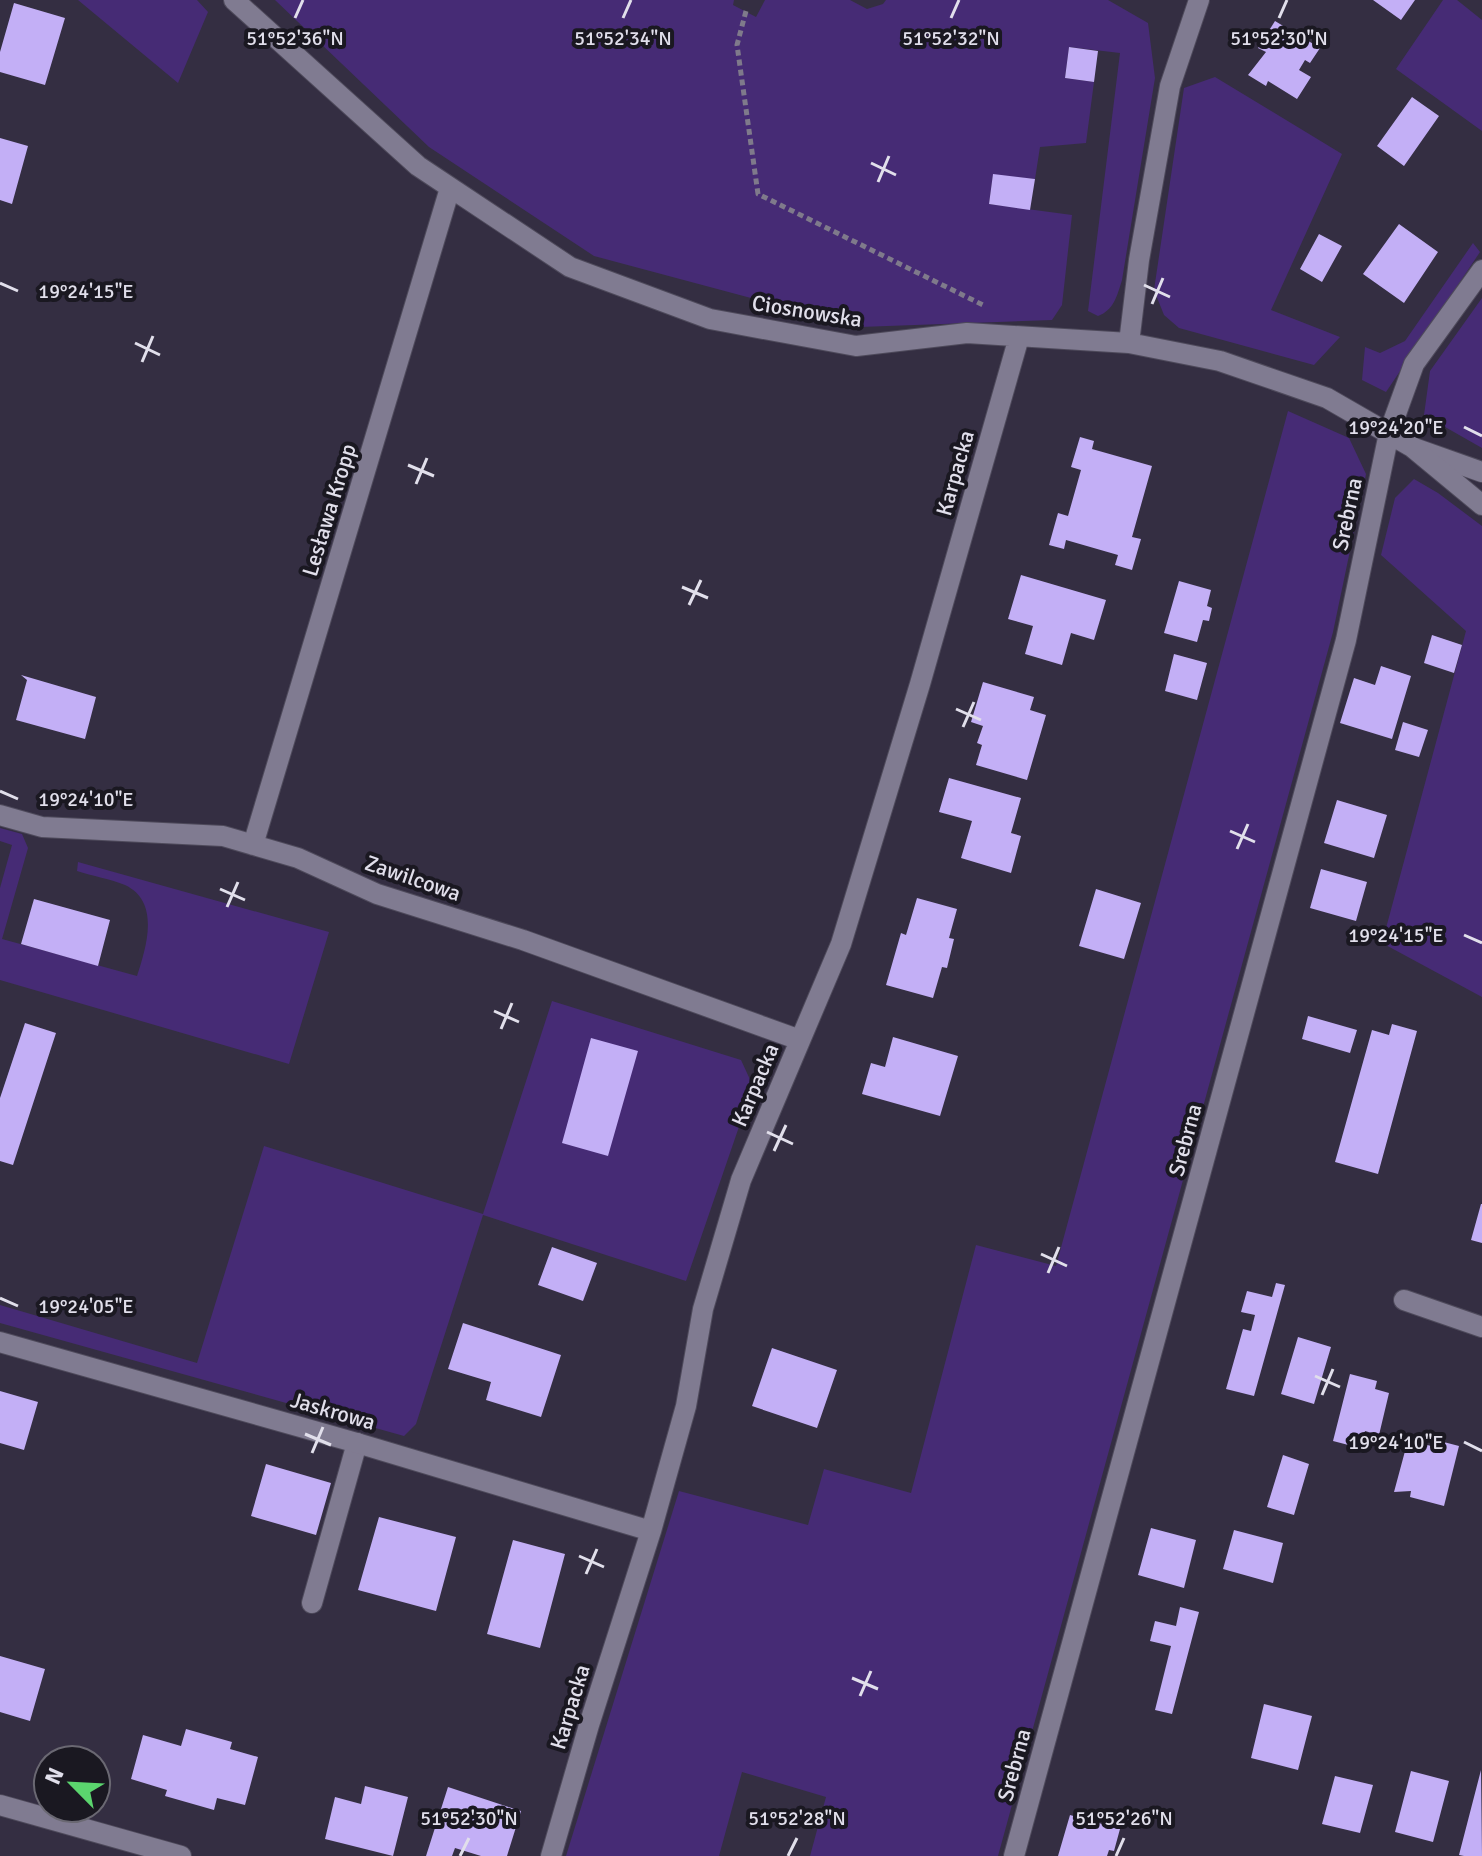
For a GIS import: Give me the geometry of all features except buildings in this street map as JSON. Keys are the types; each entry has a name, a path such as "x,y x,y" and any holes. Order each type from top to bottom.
{"street":[{"name":"Ciosnowska","path":"234,0 418,166 570,267 710,319 856,346 967,333 1129,343 1238,366 1327,398 1389,433 1412,447 1482,505"},
{"path":"1129,343 1139,260 1170,86 1199,0"},
{"name":"Lesława Kropp","path":"253,845 450,188"},
{"name":"Srebrna","path":"1014,1856 1346,640 1389,433 1414,364 1482,270"},
{"name":"Karpacka","path":"551,1856 686,1406 703,1309 736,1194 841,944 920,684 1019,337"},
{"path":"1412,447 1482,472"},
{"name":"Zawilcowa","path":"0,815 42,827 223,836 298,858 377,894 523,940 800,1040"},
{"path":"1404,1300 1482,1327"},
{"name":"Jaskrowa","path":"0,1342 357,1443 651,1531"},
{"path":"312,1603 357,1443"},
{"path":"0,1805 181,1856"}],"path":[{"path":"746,11 737,45 758,194 989,308"}],"shaded area":[{"path":"78,0 197,0 208,12 178,83"},
{"path":"275,0 734,0 733,5 756,17 765,0 850,0 867,9 886,0 1108,0 1148,23 1155,78 1118,292 1114,302 1103,313 1098,316 1088,311 1120,53 1069,47 1065,78 1094,82 1086,143 1040,147 1035,179 993,175 989,204 1072,215 1062,305 1052,320 860,327 594,256 429,147"},
{"path":"1443,0 1457,0 1482,20 1482,131 1396,69"},
{"path":"1215,77 1342,154 1271,310 1340,337 1314,365 1179,328 1164,315 1154,290 1184,88"},
{"path":"1473,243 1480,252 1386,392 1362,380 1365,347 1380,353 1405,341"},
{"path":"1482,298 1482,448 1424,415 1430,371"},
{"path":"1288,411 1349,438 1366,474 1333,632 998,1856 810,1856 826,1797 742,1772 719,1856 566,1856 679,1491 808,1525 824,1469 911,1493 976,1245 1056,1266"},
{"path":"1414,479 1482,526 1482,997 1382,943 1466,631 1381,555 1395,498"},
{"path":"0,828 22,834 28,848 2,939 137,976 147,939 147,914 143,902 125,885 77,871 78,862 329,932 289,1064 0,980 0,888 12,845 0,841"},
{"path":"552,1001 741,1060 753,1086 686,1281 483,1215 416,1424 404,1436 0,1323 0,1305 197,1363 264,1146 483,1214"}]}
